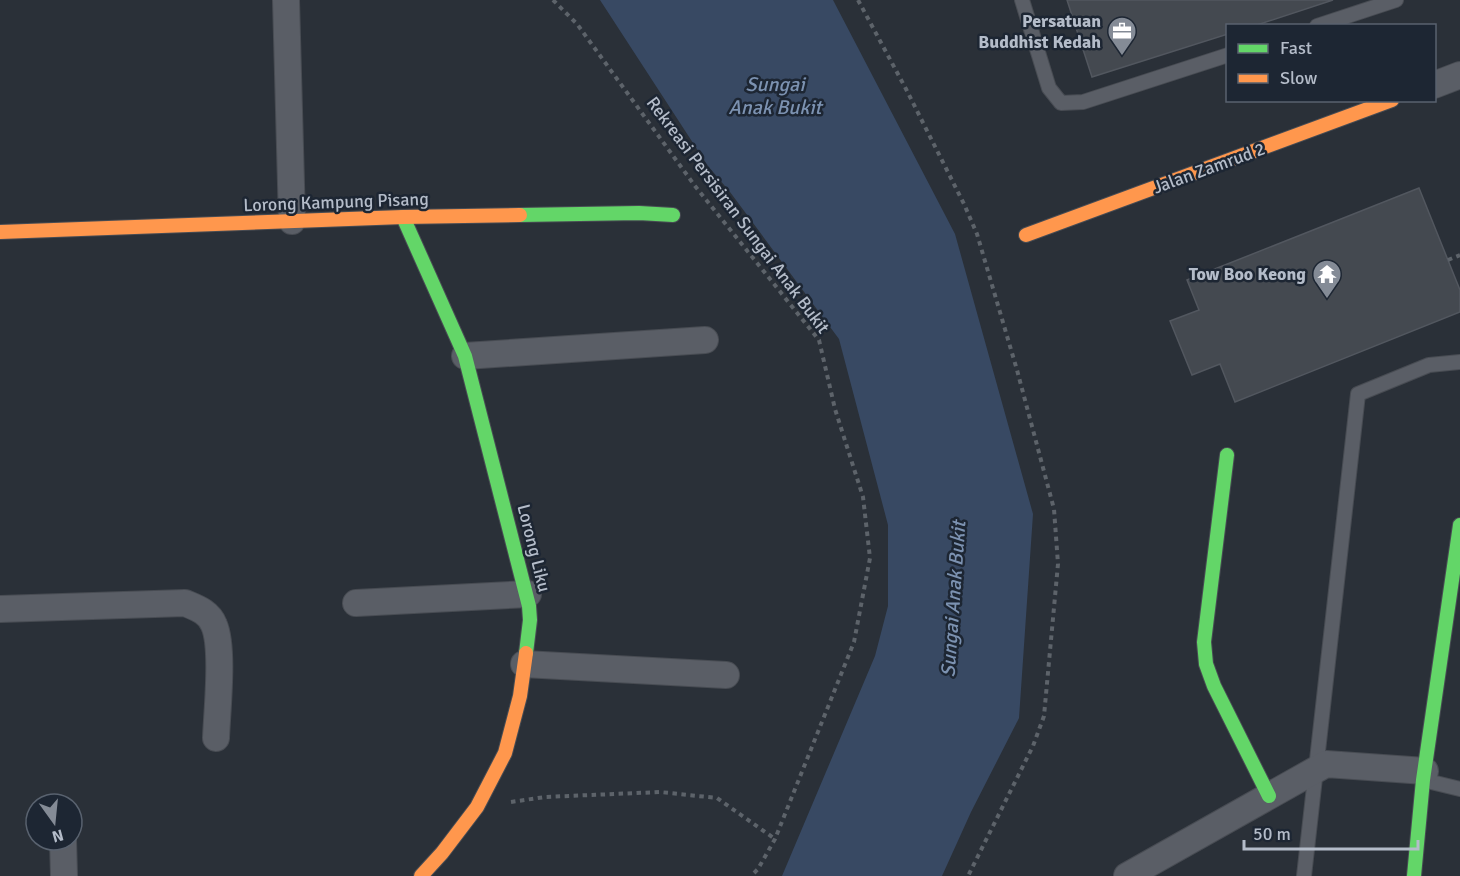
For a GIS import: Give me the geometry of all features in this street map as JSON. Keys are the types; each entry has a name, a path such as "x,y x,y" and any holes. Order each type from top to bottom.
{"street":[{"path":"286,0 292,221"},
{"path":"1436,84 1460,75"},
{"name":"Jalan Zamrud 2","path":"1026,235 1387,102"},
{"name":"Lorong Kampung Pisang","path":"0,232 403,217 639,213 673,215"},
{"name":"Lorong Liku","path":"403,217 465,356 528,594 530,620 520,696 505,753 477,807 442,853 421,876"},
{"path":"465,356 705,340"},
{"path":"1227,455 1204,642 1206,664 1214,686 1269,796"},
{"path":"1414,876 1424,775 1460,525"},
{"path":"356,603 528,594"},
{"path":"0,609 185,603 203,611 214,624 219,644 216,738"},
{"path":"524,664 726,675"},
{"path":"1127,876 1326,764 1424,775"},
{"path":"63,852 64,876"}],"lane":[{"path":"1022,0 1049,88 1061,103 1083,102 1226,55"},
{"path":"1323,24 1396,0"},
{"path":"1304,876 1358,394 1429,365 1460,362"},
{"path":"1424,775 1460,789"}],"path":[{"name":"Rekreasi Persisiran Sungai Anak Bukit","path":"554,0 577,24 695,186 819,340 835,409 863,497 870,558 854,642 775,839 758,869 751,876"},
{"path":"858,0 906,89 977,234 1017,370 1054,509 1058,564 1044,716 1033,746 969,876"},
{"path":"1448,260 1460,255"},
{"path":"477,807 545,797 672,793 717,798 775,839"}],"water":[{"name":"Sungai Anak Bukit","path":"600,0 833,0 955,234 1033,514 1019,718 971,812 942,876 782,876 875,656 888,606 888,525 839,339 730,192 708,166"}],"building":[{"name":"Persatuan Buddhist Kedah","path":"1067,0 1333,0 1260,24 1226,24 1226,35 1092,77"},
{"name":"Tow Boo Keong","path":"1419,188 1460,290 1460,312 1235,402 1220,364 1192,375 1170,321 1199,310 1187,280"}],"traffic: fast":[{"path":"520,215 639,213 673,215"},
{"path":"403,217 465,356 529,606 530,620 526,653"},
{"path":"1227,455 1204,642 1206,664 1214,686 1269,796"},
{"path":"1414,876 1423,780 1460,525"}],"traffic: slow":[{"path":"1026,235 1387,102"},
{"path":"0,232 403,217 520,215"},
{"path":"421,876 442,853 477,807 505,753 520,696 526,653"}],"place":[{"name":"Persatuan Buddhist Kedah","path":"1122,56"},
{"name":"Tow Boo Keong","path":"1327,300"}]}
